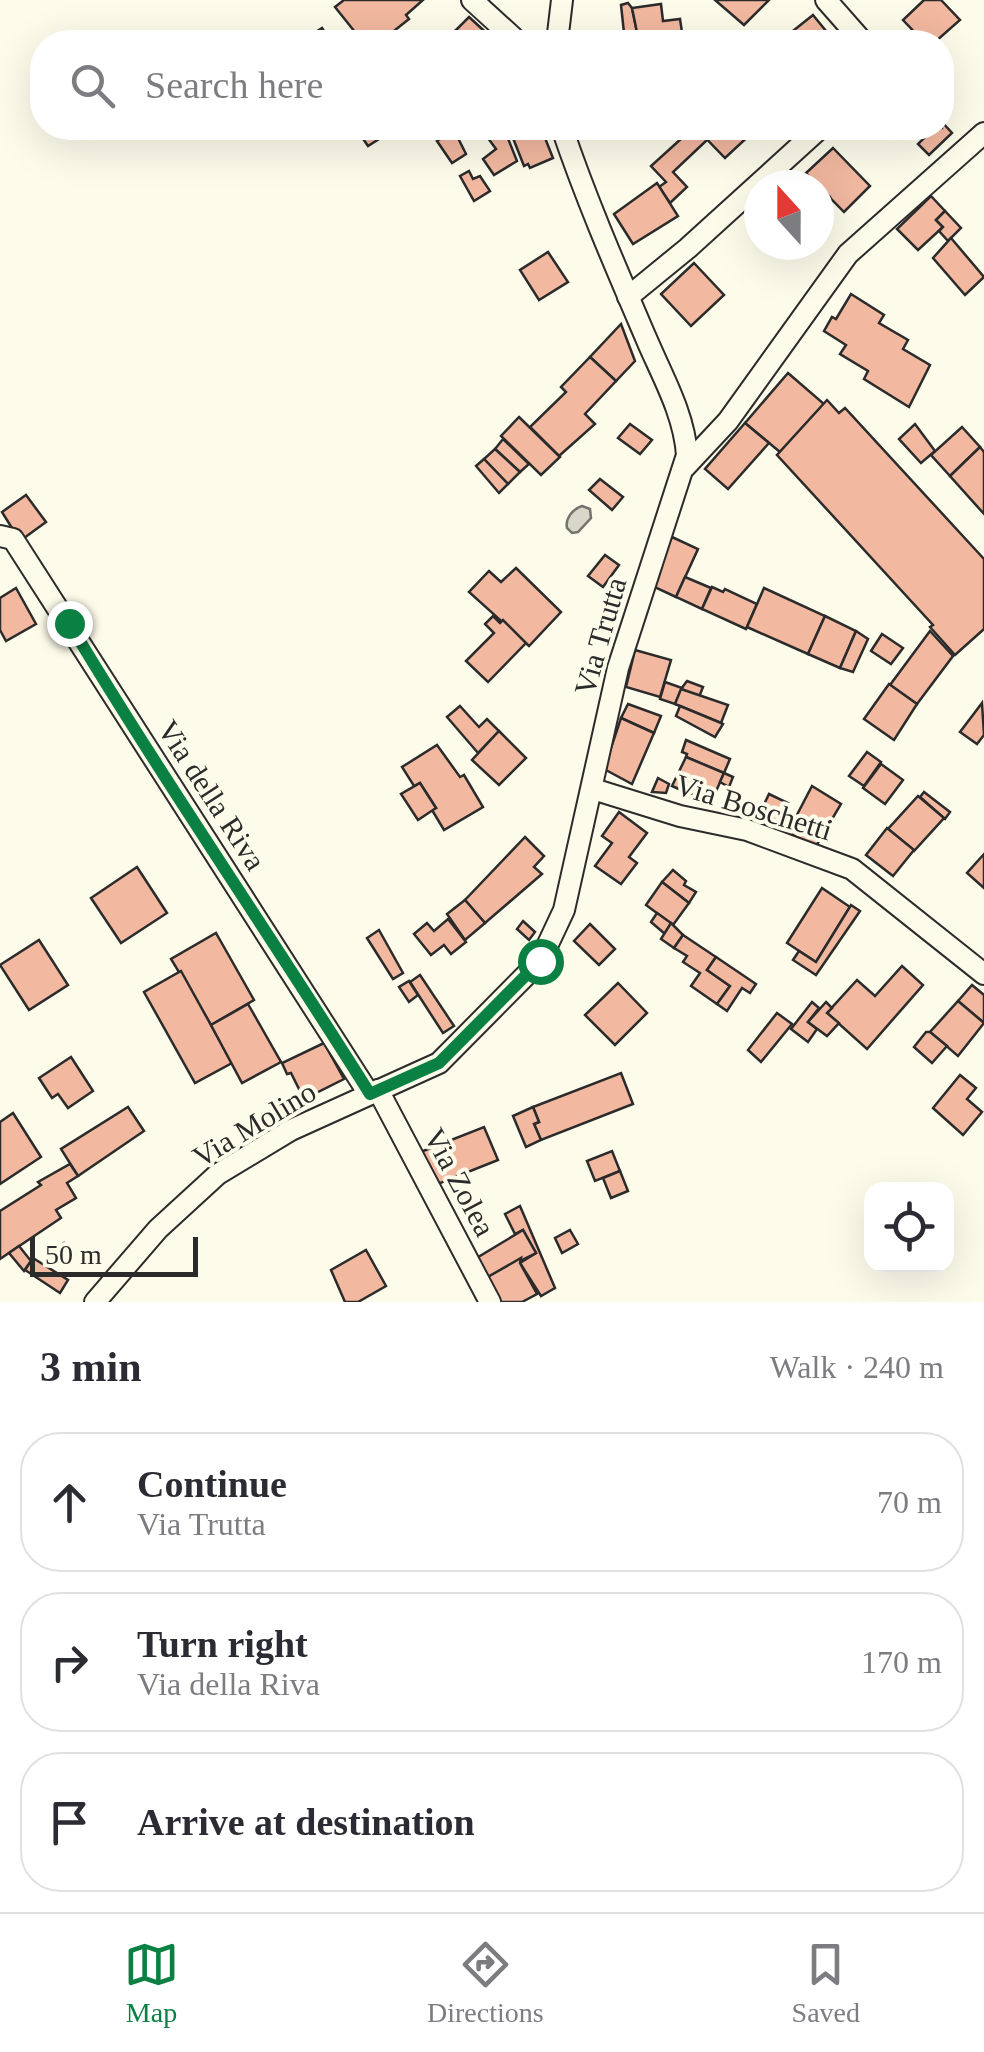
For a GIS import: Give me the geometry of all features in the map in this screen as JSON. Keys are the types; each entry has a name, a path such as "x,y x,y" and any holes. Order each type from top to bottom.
{"street":[{"path":"472,0 505,30"},
{"path":"558,30 562,0"},
{"path":"826,0 852,30"},
{"path":"685,467 728,421 848,254 984,132"},
{"name":"Via Trutta","path":"374,1092 439,1063 540,961 564,910 618,668 685,467 682,424 567,140"},
{"path":"628,297 807,140"},
{"name":"Via della Riva","path":"0,536 13,539 374,1092"},
{"name":"Via Boschetti","path":"593,789 680,816 747,830 852,869 984,974"},
{"name":"Via Molino","path":"95,1302 158,1228 218,1174 291,1130 374,1092"},
{"name":"Via Zolea","path":"374,1092 490,1302"}],"shaded area":[{"path":"582,506 590,509 591,518 572,533 567,521"}],"building":[{"path":"344,0 423,0 395,30 353,30 335,7"},
{"path":"715,0 769,0 744,25"},
{"path":"924,0 941,0 960,20 949,30 913,30 903,20"},
{"path":"628,3 632,8 637,30 624,30 621,5"},
{"path":"661,4 663,21 680,19 682,30 637,30 632,8"},
{"path":"813,15 825,30 794,30"},
{"path":"469,17 483,30 456,30"},
{"path":"459,140 466,154 452,163 437,141"},
{"path":"489,140 509,140 517,161 494,175 483,159 496,149"},
{"path":"514,140 546,140 553,158 530,168 528,164 524,166"},
{"path":"680,140 707,140 673,172 687,187 670,203 659,187 666,182 651,166"},
{"path":"708,140 744,140 725,158"},
{"path":"922,140 945,140 929,155 918,144"},
{"path":"833,148 870,186 844,212 834,202 834,170 809,170"},
{"path":"469,171 473,179 480,176 490,191 474,201 460,176"},
{"path":"657,183 678,216 633,244 614,214"},
{"path":"931,196 945,211 936,220 943,227 918,250 897,229"},
{"path":"945,211 961,228 948,241 936,220"},
{"path":"951,238 984,277 965,295 933,258"},
{"path":"548,252 568,282 539,300 520,270"},
{"path":"694,263 724,295 691,326 661,294"},
{"path":"851,294 884,315 879,323 908,340 903,349 930,365 909,407 864,379 868,371 840,354 846,345 824,331"},
{"path":"621,324 635,361 616,381 590,357"},
{"path":"590,357 616,381 585,414 595,424 559,456 530,427 566,392 561,387"},
{"path":"788,373 824,404 780,452 745,423"},
{"path":"827,400 839,413 845,408 984,559 984,629 955,655 930,627 933,625 777,455"},
{"path":"519,417 560,457 541,475 501,436"},
{"path":"745,423 769,443 728,489 705,469"},
{"path":"630,424 652,440 640,454 618,438"},
{"path":"915,424 935,451 921,463 899,439"},
{"path":"962,427 980,447 950,476 931,455"},
{"path":"503,439 529,464 520,472 495,449"},
{"path":"980,447 984,452 984,514 950,476"},
{"path":"495,449 520,472 508,484 484,459"},
{"path":"484,459 508,484 499,493 476,466"},
{"path":"600,479 623,497 612,510 589,490"},
{"path":"26,495 46,522 20,541 2,512"},
{"path":"672,537 698,549 676,597 650,585"},
{"path":"605,555 619,565 603,587 588,576"},
{"path":"516,568 561,612 529,646 469,592 489,571 501,582"},
{"path":"685,577 711,588 702,609 676,597"},
{"path":"712,587 757,604 746,629 702,609"},
{"path":"16,588 36,624 6,641 0,630 0,598"},
{"path":"764,588 825,616 808,654 747,627"},
{"path":"493,616 500,623 503,620 526,643 488,682 466,661 494,633 485,624"},
{"path":"825,616 856,631 840,668 808,654"},
{"path":"856,631 868,639 853,672 840,668"},
{"path":"930,631 953,656 917,704 890,685"},
{"path":"882,634 903,648 891,664 871,651"},
{"path":"635,650 671,660 660,697 626,687"},
{"path":"687,681 703,687 699,697 681,689"},
{"path":"665,682 682,688 675,704 660,699"},
{"path":"889,684 917,704 894,740 864,719"},
{"path":"681,689 728,705 721,723 675,704"},
{"path":"982,703 984,735 977,744 960,732"},
{"path":"628,704 661,716 654,733 621,718"},
{"path":"460,706 479,727 487,719 499,731 478,753 447,717"},
{"path":"680,706 723,724 715,737 676,716"},
{"path":"621,718 654,733 632,784 604,769"},
{"path":"499,731 526,758 499,785 472,760"},
{"path":"686,740 730,759 724,773 686,757 682,752"},
{"path":"437,745 460,777 464,775 483,807 444,830 420,783 414,786 402,767"},
{"path":"867,752 881,762 864,786 849,776"},
{"path":"686,757 724,773 711,803 672,786"},
{"path":"881,764 903,780 885,804 863,788"},
{"path":"724,773 733,777 729,787 720,782"},
{"path":"658,778 669,784 666,793 652,792"},
{"path":"420,783 436,808 418,820 401,794"},
{"path":"812,786 841,804 815,848 788,832"},
{"path":"924,792 950,812 945,819 920,797"},
{"path":"769,794 788,803 776,828 757,819"},
{"path":"918,796 944,818 914,851 888,829"},
{"path":"619,812 647,833 629,857 637,863 621,884 595,866 612,843 602,836"},
{"path":"887,828 914,850 893,876 866,855"},
{"path":"525,837 544,856 534,867 542,874 485,923 465,900"},
{"path":"984,854 984,888 967,873"},
{"path":"137,867 167,913 121,943 91,898"},
{"path":"673,870 686,881 684,885 696,892 689,903 662,882"},
{"path":"662,882 689,903 673,925 646,905"},
{"path":"822,888 850,907 816,962 787,943"},
{"path":"465,900 485,923 465,940 447,914"},
{"path":"851,905 860,911 816,975 793,960 799,951 816,962"},
{"path":"657,913 671,923 665,934 651,922"},
{"path":"448,919 466,942 451,954 444,945 431,955 414,934 427,923 434,931"},
{"path":"523,921 535,932 529,940 517,929"},
{"path":"671,923 683,935 674,948 661,939"},
{"path":"590,924 615,949 599,965 574,941"},
{"path":"379,930 403,973 393,979 367,938"},
{"path":"216,933 254,1000 211,1025 171,959"},
{"path":"683,935 716,957 707,970 730,986 717,1004 691,986 700,973 683,962 687,956 674,948"},
{"path":"39,940 68,985 29,1010 0,965"},
{"path":"716,957 756,984 750,993 742,988 727,1011 717,1004 730,986 707,970"},
{"path":"902,966 923,985 867,1049 827,1013 857,980 875,996"},
{"path":"181,971 232,1063 195,1083 144,992"},
{"path":"420,975 454,1026 443,1033 410,982"},
{"path":"409,981 418,995 409,1002 399,987"},
{"path":"618,983 647,1013 615,1045 585,1015"},
{"path":"972,985 984,995 984,1023 958,1001"},
{"path":"958,1001 984,1023 958,1056 930,1032"},
{"path":"812,1002 819,1008 808,1022 817,1029 808,1042 791,1029"},
{"path":"826,1002 832,1008 827,1013 839,1023 827,1036 808,1022"},
{"path":"248,1004 281,1062 242,1083 211,1025"},
{"path":"777,1013 792,1024 761,1062 748,1050"},
{"path":"926,1032 947,1046 932,1063 914,1047"},
{"path":"324,1043 344,1079 304,1099 282,1063"},
{"path":"71,1057 93,1091 68,1108 58,1094 52,1098 39,1078"},
{"path":"621,1073 633,1104 541,1140 534,1124 539,1122 533,1107"},
{"path":"960,1075 976,1088 967,1099 982,1112 963,1135 933,1108"},
{"path":"128,1107 144,1131 78,1176 61,1149"},
{"path":"533,1107 539,1122 534,1124 541,1140 526,1147 513,1116"},
{"path":"13,1113 41,1157 0,1184 0,1122"},
{"path":"484,1127 498,1160 433,1186 418,1153"},
{"path":"612,1151 620,1171 595,1181 587,1161"},
{"path":"70,1164 78,1176 67,1183 76,1198 56,1210 61,1218 0,1259 0,1211"},
{"path":"620,1171 628,1191 611,1198 603,1178"},
{"path":"520,1206 555,1288 541,1296 520,1263 536,1253 523,1230 515,1234 505,1214"},
{"path":"523,1230 536,1253 486,1278 475,1259"},
{"path":"570,1230 578,1244 562,1253 555,1238"},
{"path":"64,1243 74,1254 62,1263 53,1251"},
{"path":"19,1246 31,1261 24,1271 9,1253"},
{"path":"366,1250 386,1286 358,1302 345,1302 331,1270"},
{"path":"33,1258 68,1280 60,1293 25,1270"},
{"path":"521,1258 537,1294 522,1302 499,1302 486,1278"}],"route":[{"path":"69,623 143,746 370,1094 439,1063 540,961"}]}
